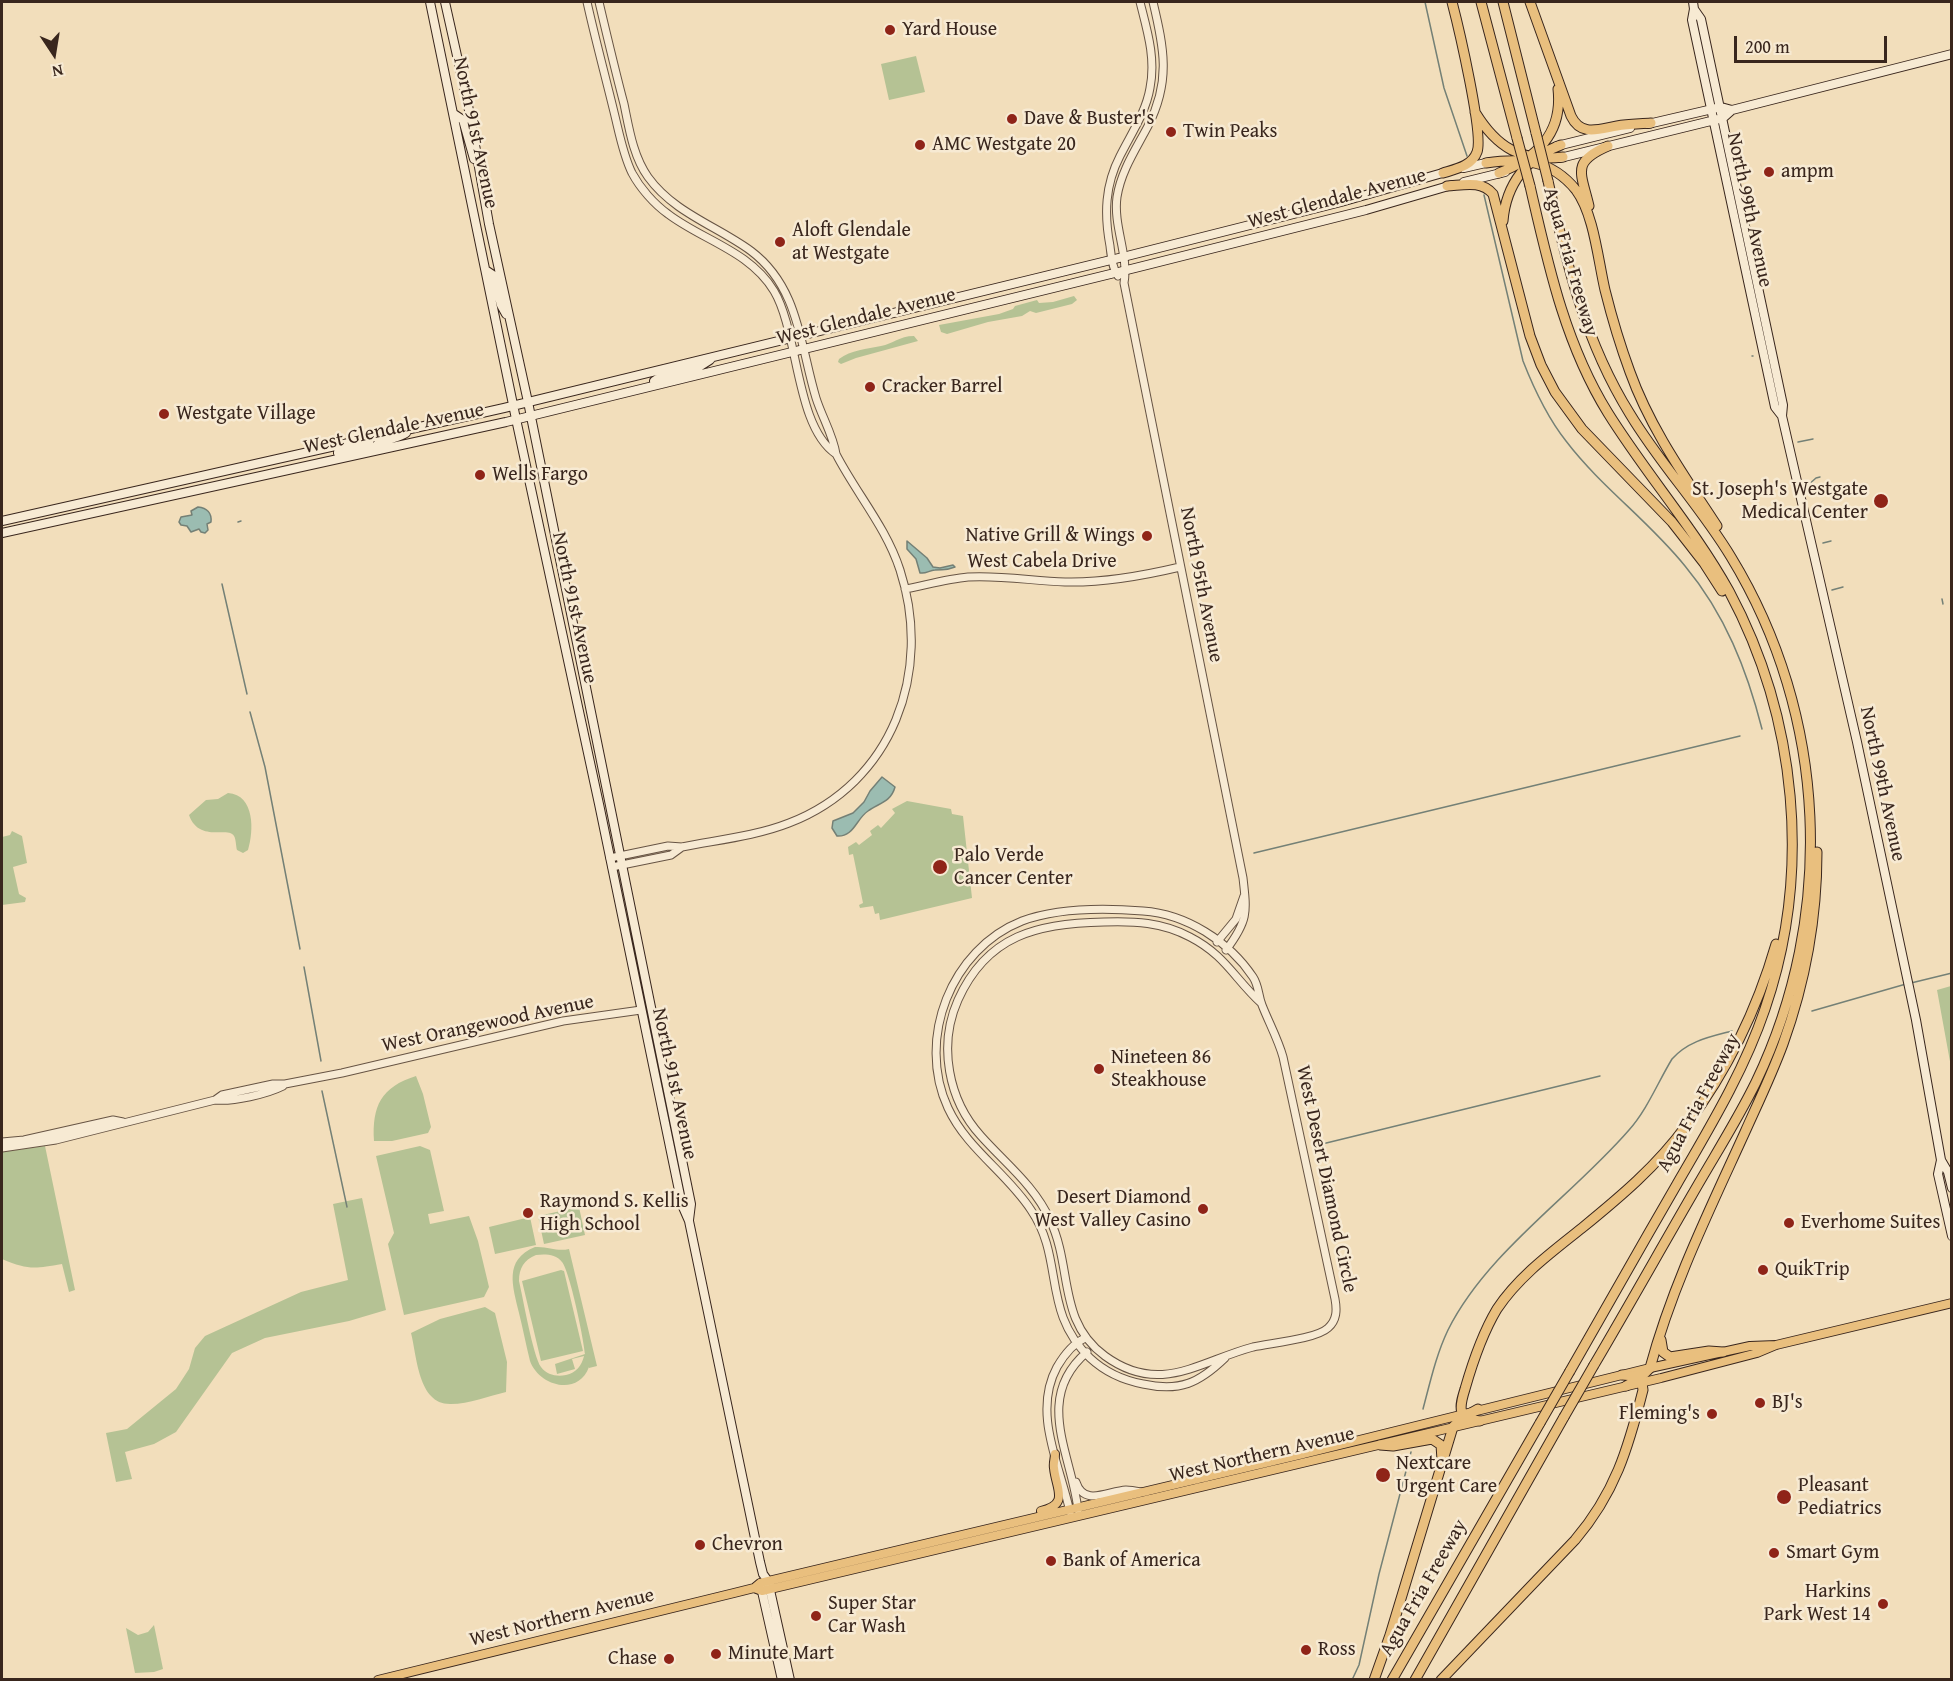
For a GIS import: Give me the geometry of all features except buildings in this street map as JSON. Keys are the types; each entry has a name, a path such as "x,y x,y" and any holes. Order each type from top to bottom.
{"highway":[{"path":"1443,173 1468,164 1478,151 1474,110 1452,2"},
{"name":"Agua Fria Freeway","path":"1392,1680 1740,1071 1762,1018 1772,985 1783,941 1790,896 1791,796 1780,726 1767,683 1729,592 1710,560 1607,411 1578,353 1558,299 1483,2"},
{"path":"1496,2 1509,33"},
{"name":"Agua Fria Freeway","path":"1415,1680 1735,1122 1756,1081 1779,1024 1798,964 1807,912 1812,843 1809,788 1797,717 1784,671 1768,629 1730,556 1630,414 1590,336 1573,284 1503,2"},
{"path":"1530,2 1571,116 1580,128 1590,131 1619,125 1651,123"},
{"path":"1504,234 1505,204 1510,189 1552,129 1558,109 1558,90 1554,71"},
{"path":"1474,110 1493,136 1529,160 1559,174 1570,183 1583,202 1616,330 1637,391 1662,439 1719,530 1730,556"},
{"path":"1499,173 1561,145"},
{"path":"1590,223 1581,167 1590,155 1608,146"},
{"path":"1485,163 1563,158"},
{"path":"1447,186 1479,184 1490,190 1495,200 1530,336 1541,365 1560,401 1582,429 1672,522 1704,563 1747,631"},
{"path":"1626,1386 1640,1381 1650,1368 1684,1269 1784,1042 1799,992 1810,938 1817,879 1816,814 1809,788"},
{"path":"1463,1415 1463,1395 1480,1342 1497,1310 1509,1294 1545,1258 1648,1171 1685,1128 1710,1091 1734,1051 1757,1003 1775,947 1785,903 1790,896"},
{"path":"1661,1334 1662,1349 1670,1358 1709,1351 1723,1352"},
{"path":"1622,1375 1632,1375 1640,1381"},
{"path":"1441,1680 1591,1521 1622,1463 1640,1399 1640,1381"},
{"path":"1374,1680 1454,1428 1463,1415 1478,1409"},
{"path":"1463,1415 1480,1421"},
{"path":"1380,1444 1393,1446 1428,1438 1436,1440 1442,1450 1441,1467"}],"main road":[{"name":"North 91st Avenue","path":"430,2 670,1150 682,1205 689,1221 782,1680"},
{"name":"North 91st Avenue","path":"445,2 468,105 680,1148 691,1204 689,1221"},
{"name":"North 99th Avenue","path":"1693,5 1701,19 1721,107 1740,201 1749,267 1775,406 1782,417 1857,742 1911,995 1941,1160 1948,1172 1952,1188"},
{"name":"North 99th Avenue","path":"1693,5 1692,20 1710,110 1733,211 1749,267"},
{"path":"1563,158 1713,121 1723,118 1732,110 1952,54"},
{"path":"1539,150 1721,107 1732,110"},
{"path":"454,114 463,120 472,153 479,168"},
{"name":"West Glendale Avenue","path":"2,521 514,406 1112,260 1485,163"},
{"name":"West Glendale Avenue","path":"2,532 530,416 1115,273 1366,210 1499,173"},
{"path":"1729,194 1740,201 1733,211"},
{"path":"487,271 493,275 501,305 510,320"},
{"path":"655,385 654,381 657,379 699,367 714,357"},
{"path":"371,451 378,443 397,438 415,429"},
{"path":"323,461 326,456 368,446 370,439"},
{"path":"91,501 94,512"},
{"path":"548,563 559,561"},
{"path":"589,755 594,756 598,776 605,784"},
{"path":"641,1010 648,1020 654,1045 661,1060"},
{"path":"670,1150 680,1148"},
{"name":"North 99th Avenue","path":"1941,1160 1938,1174 1952,1236"},
{"path":"1640,1381 1757,1353 1776,1345 1952,1303"},
{"path":"1478,1409 1750,1346 1776,1345"},
{"name":"West Northern Avenue","path":"918,1550 1010,1523 1075,1512 1141,1492 1287,1466 1626,1386"},
{"name":"West Northern Avenue","path":"378,1680 763,1584 918,1550 1232,1475 1320,1449 1463,1415"},
{"path":"1287,1466 1291,1461 1310,1456 1320,1449"},
{"path":"1010,1523 1056,1504 1059,1495 1054,1468 1055,1454"},
{"name":"North 91st Avenue","path":"763,1584 788,1680"},
{"path":"777,1660 782,1662 788,1680"}],"street":[{"path":"586,2 620,137 632,173 642,189 667,214 734,252 759,272 776,296 785,318 801,387 815,425 825,447 836,454"},
{"path":"598,2 632,138 644,171 672,202 747,248 766,264 787,293 795,314 816,400 835,445 836,454 888,542 900,569 911,632 908,681 895,723 867,768 841,794 801,818 768,830 610,858"},
{"path":"1124,283 1115,273 1106,219 1108,189 1115,166 1144,108 1152,75 1151,49 1140,2"},
{"name":"North 95th Avenue","path":"1153,2 1163,46 1164,78 1156,108 1124,171 1116,215 1126,270 1124,283 1237,841 1246,905 1245,920 1220,956"},
{"name":"West Cabela Drive","path":"905,589 968,577 1005,577 1066,582 1096,581 1141,576 1180,567"},
{"path":"612,867 671,855 682,847"},
{"name":"North 95th Avenue","path":"1211,949 1236,919 1244,893"},
{"name":"West Desert Diamond Circle","path":"1226,1358 1202,1379 1161,1386 1124,1380 1102,1368 1085,1354 1075,1342 1060,1313 1044,1235 1032,1210 976,1149 960,1128 945,1099 939,1076 936,1048 940,1016 951,988 967,963 988,942 1010,927 1029,919 1060,912 1128,910 1151,912 1182,920 1227,948 1253,977 1259,987 1261,1003 1283,1057 1335,1299 1336,1315 1329,1328 1316,1334 1254,1347 1187,1371 1153,1374 1126,1367 1105,1356 1085,1338 1072,1313 1060,1249 1051,1221 1040,1200 971,1124 958,1102 947,1050 951,1020 960,995 975,971 991,955 1016,937 1035,929 1066,923 1149,923 1178,931 1220,956 1248,991 1261,1003"},
{"name":"West Orangewood Avenue","path":"123,1122 215,1100 222,1095 342,1072 563,1021 641,1010"},
{"path":"2,1142 24,1140 113,1120 123,1122"},
{"path":"2,1149 35,1145 115,1126 123,1122"},
{"path":"1011,1185 1020,1176"},
{"path":"1075,1512 1055,1454 1046,1414 1046,1397 1053,1373 1060,1361 1075,1342 1085,1338"},
{"path":"1075,1512 1058,1420 1059,1398 1067,1376 1077,1362 1095,1347"},
{"path":"1065,1452 1071,1462 1077,1486 1085,1494 1095,1497 1127,1490 1141,1492"}],"green space":[{"path":"916,56 925,92 889,100 881,64"},
{"path":"1074,296 1077,300 1072,304 1036,313 1030,311 1022,316 988,322 947,334 941,332 939,325 999,314 1015,306 1037,300 1039,303 1053,302"},
{"path":"914,336 918,341 841,364 838,362 839,359 854,352"},
{"path":"228,793 237,795 243,800 250,815 250,842 248,850 243,853 237,850 235,837 231,833 199,829 189,815 206,800 218,799"},
{"path":"907,801 951,809 952,814 963,816 972,898 880,920 879,913 875,914 873,906 860,908 859,905 863,903 853,854 849,855 848,847 856,842 859,845 872,835 870,831 878,825 881,828 895,813 892,809"},
{"path":"12,831 22,836 27,863 13,867 19,894 26,898 25,902 2,905 2,837 10,835"},
{"path":"1952,986 1951,1067 1937,990"},
{"path":"416,1076 431,1127 428,1133 392,1141 374,1141 375,1118 381,1099 394,1086"},
{"path":"45,1146 75,1290 69,1292 62,1264 31,1267 2,1259 2,1152"},
{"path":"420,1146 430,1150 444,1211 428,1214 430,1224 469,1216 478,1241 489,1287 484,1297 404,1315 388,1244 394,1233 376,1156"},
{"path":"362,1198 386,1310 349,1321 265,1338 232,1353 176,1432 154,1444 125,1452 132,1479 116,1482 106,1433 127,1429 176,1389 189,1369 195,1348 205,1336 301,1292 348,1280 333,1204"},
{"path":"579,1207 585,1235 544,1244 538,1216"},
{"path":"530,1217 536,1245 495,1254 489,1227"},
{"path":"535,1247 569,1249 597,1366 589,1367 584,1376 568,1385 559,1385 541,1377 530,1361 513,1284 514,1267 525,1253","holes":["536,1255 554,1256 560,1259 569,1279 585,1354 555,1364 557,1374 575,1369 572,1359 584,1356 578,1368 566,1375 552,1375 541,1367 528,1326 519,1276 525,1262"]},
{"path":"564,1271 583,1351 541,1361 522,1281"},
{"path":"485,1307 495,1313 507,1362 506,1392 465,1403 440,1402 432,1397 425,1388 411,1333 440,1319"},
{"path":"154,1625 163,1669 135,1673 126,1628 138,1635 148,1632"}],"water":[{"path":"198,507 204,508 211,516 211,522 207,524 208,530 205,533 199,529 191,532 187,526 179,522 181,517 192,515 191,511"},
{"path":"907,541 927,558 933,567 953,565 955,567 920,573 916,559 907,549"},
{"path":"882,777 895,787 891,796 864,814 847,834 837,836 832,828 833,821 853,813"}],"waterway":[{"path":"1425,2 1444,88 1467,156"},
{"path":"1484,195 1523,361 1542,402 1559,432 1580,458 1671,550 1712,603 1742,664 1762,729"},
{"path":"1798,442 1813,439"},
{"path":"1807,486 1820,477"},
{"path":"1823,543 1831,541"},
{"path":"222,584 247,694"},
{"path":"1832,590 1843,587"},
{"path":"1942,599 1943,604"},
{"path":"250,712 265,767 300,949"},
{"path":"1254,853 1740,736"},
{"path":"304,967 321,1061"},
{"path":"1911,983 1952,973"},
{"path":"1812,1011 1906,984"},
{"path":"1423,1409 1448,1330 1485,1275 1507,1250 1629,1130 1647,1105 1672,1059 1678,1053 1692,1044 1732,1031"},
{"path":"1314,1146 1600,1076"},
{"path":"322,1091 347,1207"},
{"path":"1352,1680 1359,1665 1379,1574 1411,1452"}],"place":[{"name":"Yard House","path":"890,30"},
{"name":"Dave & Buster's","path":"1012,119"},
{"name":"Twin Peaks","path":"1171,132"},
{"name":"AMC Westgate 20","path":"920,145"},
{"name":"ampm","path":"1769,172"},
{"name":"Aloft Glendale at Westgate","path":"780,242"},
{"name":"Cracker Barrel","path":"870,387"},
{"name":"Westgate Village","path":"164,414"},
{"name":"Wells Fargo","path":"480,475"},
{"name":"St. Joseph's Westgate Medical Center","path":"1881,501"},
{"name":"Native Grill & Wings","path":"1147,536"},
{"name":"Palo Verde Cancer Center","path":"940,867"},
{"name":"Nineteen 86 Steakhouse","path":"1099,1069"},
{"name":"Desert Diamond West Valley Casino","path":"1203,1209"},
{"name":"Raymond S. Kellis High School","path":"528,1213"},
{"name":"Everhome Suites","path":"1789,1223"},
{"name":"QuikTrip","path":"1763,1270"},
{"name":"BJ's","path":"1760,1403"},
{"name":"Fleming's","path":"1712,1414"},
{"name":"Nextcare Urgent Care","path":"1383,1475"},
{"name":"Pleasant Pediatrics","path":"1784,1497"},
{"name":"Chevron","path":"700,1545"},
{"name":"Smart Gym","path":"1774,1553"},
{"name":"Bank of America","path":"1051,1561"},
{"name":"Harkins Park West 14","path":"1883,1604"},
{"name":"Super Star Car Wash","path":"816,1616"},
{"name":"Ross","path":"1306,1650"},
{"name":"Minute Mart","path":"716,1654"},
{"name":"Chase","path":"669,1659"}]}
